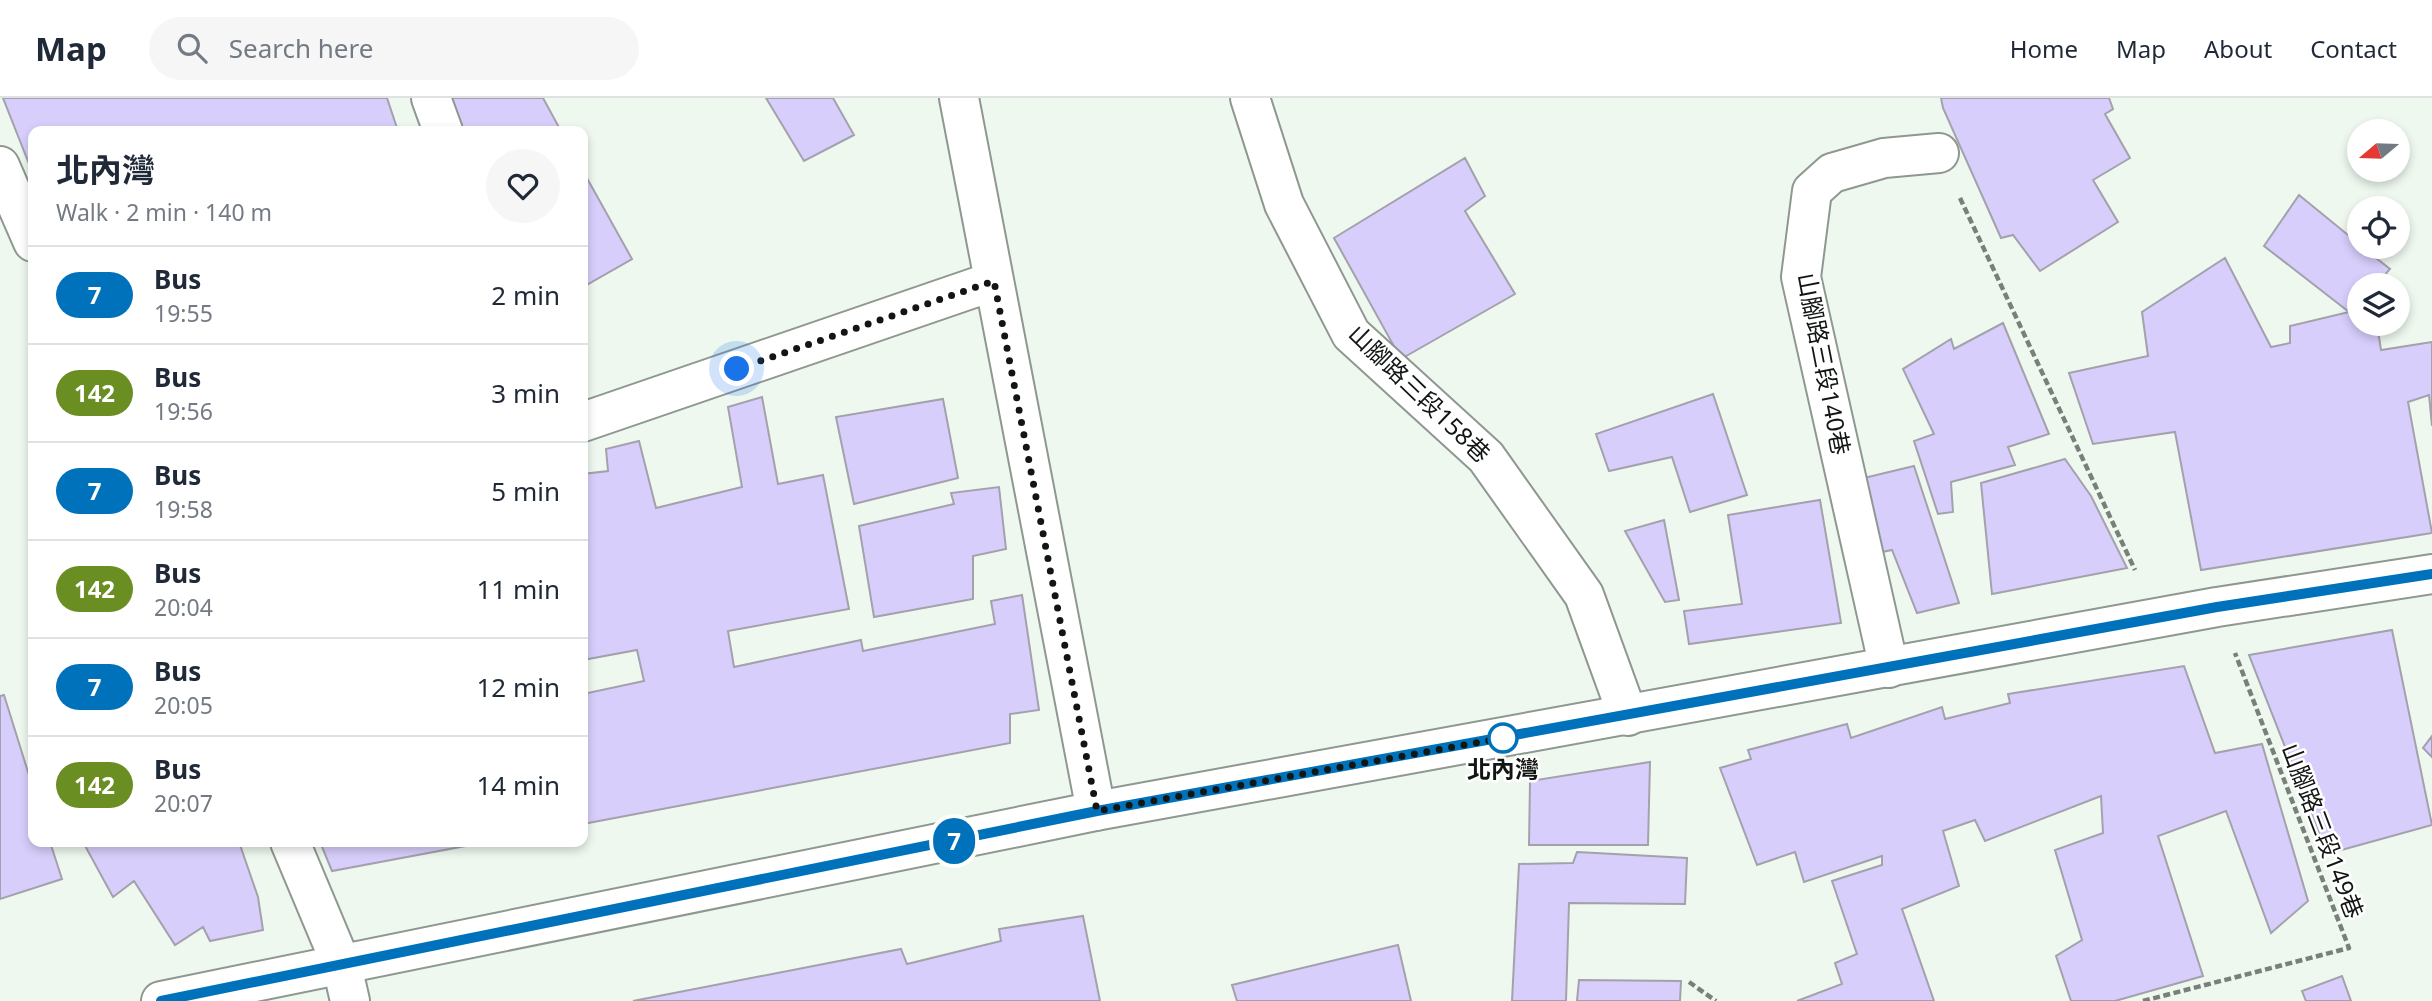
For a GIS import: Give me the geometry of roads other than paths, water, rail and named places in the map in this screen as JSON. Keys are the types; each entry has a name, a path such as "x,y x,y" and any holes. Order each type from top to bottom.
{"main road":[{"path":"431,98 441,126"},
{"path":"959,98 1097,811"},
{"name":"山腳路三段158巷","path":"1250,98 1284,204 1351,334 1486,457 1584,595 1628,716"},
{"name":"山腳路三段140巷","path":"1889,668 1801,277 1812,191 1832,173 1884,158 1939,153"},
{"path":"0,166 28,230"},
{"path":"588,420 994,281"},
{"path":"161,1001 346,983 1097,811 2217,607 2432,574"},
{"path":"292,847 346,983"}],"place":[{"name":"北內灣","path":"1503,738"}]}
